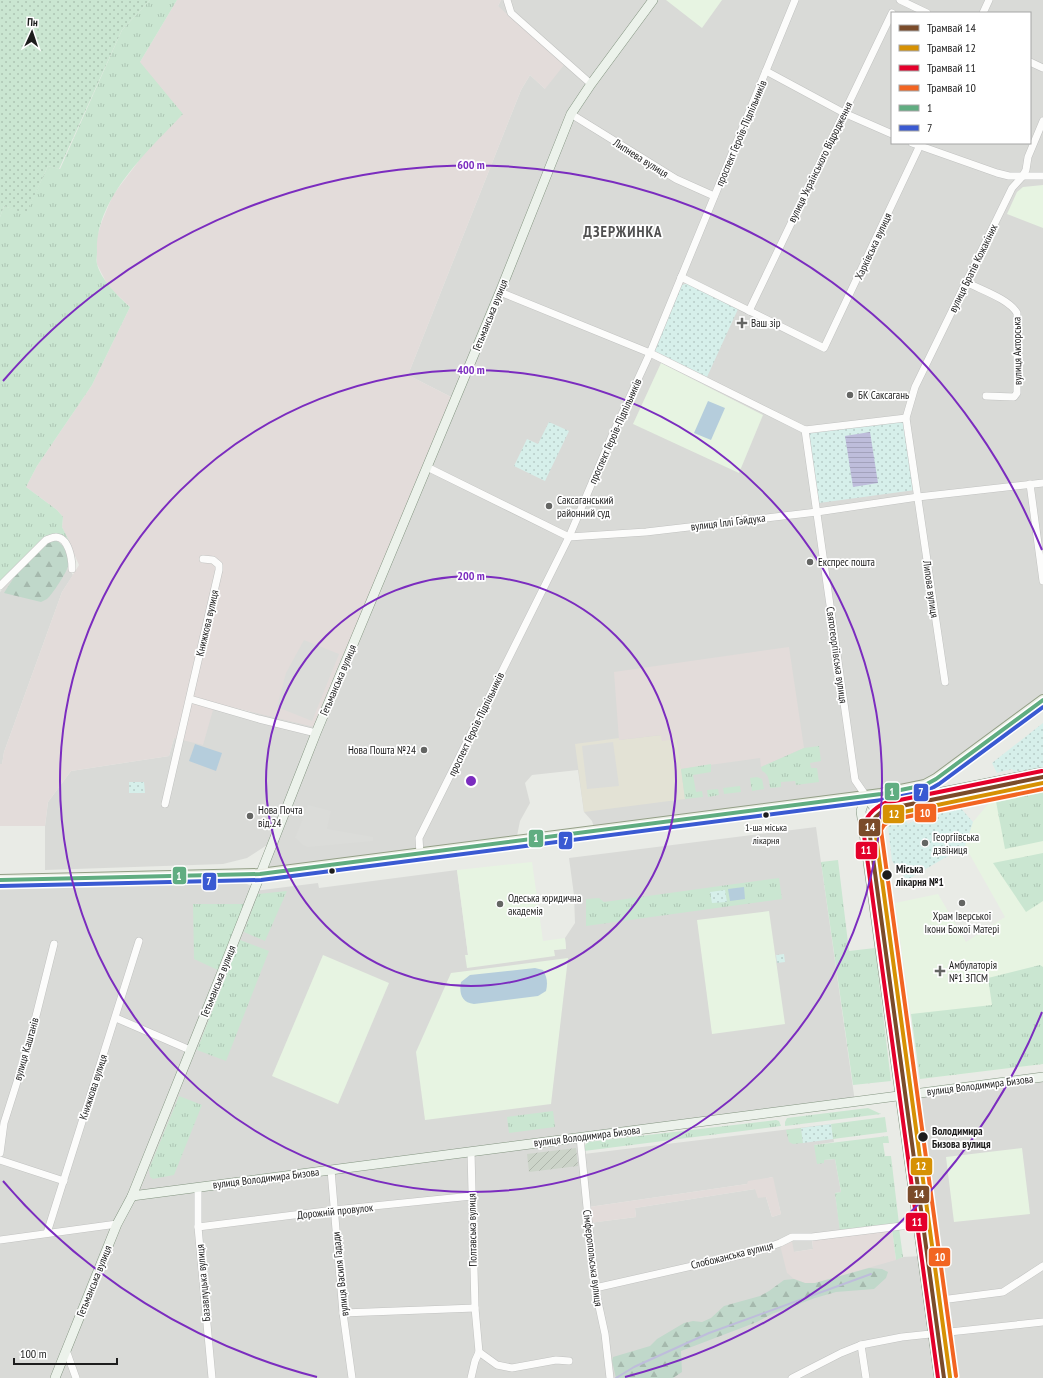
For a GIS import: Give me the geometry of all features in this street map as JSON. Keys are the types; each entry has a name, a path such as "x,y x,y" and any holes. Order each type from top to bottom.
{"main road":[{"path":"0,880 260,874 881,794 925,785 936,779 1043,700"}],"street":[{"path":"507,0 511,13 591,84"},
{"name":"Гетьманська вулиця","path":"55,1378 117,1224 132,1196 316,733 500,292 571,114 591,84 653,0"},
{"name":"проспект Героїв-Підпільників","path":"420,854 419,838 569,537 611,438 650,353 795,0"},
{"path":"899,0 925,12"},
{"name":"вулиця Українського Відродження","path":"893,12 899,0"},
{"path":"983,12 989,0"},
{"name":"вулиця Українського Відродження","path":"749,311 891,15"},
{"path":"1031,62 1043,68"},
{"path":"766,71 844,113 891,134"},
{"name":"Липнева вулиця","path":"571,114 676,179 714,196"},
{"name":"вулиця Братів Кожакіних","path":"906,418 915,387 1012,188 1026,170 1028,157 1043,121"},
{"path":"920,145 997,174 1022,177 1043,176"},
{"name":"Харківська вулиця","path":"749,311 824,348 920,145"},
{"path":"681,277 749,311"},
{"name":"вулиця Акторська","path":"966,282 1006,302 1017,312 1017,393 1014,397 986,396"},
{"path":"500,292 650,353 805,430 906,418"},
{"name":"Липова вулиця","path":"906,418 945,682"},
{"name":"Святогеоргіївська вулиця","path":"805,430 855,780 874,809 952,1378"},
{"name":"вулиця Іллі Гайдука","path":"427,467 569,537 636,533 817,512 918,497 1043,482"},
{"path":"1030,484 1043,581"},
{"path":"0,586 46,540 56,537 62,539 67,545 72,560 72,569"},
{"name":"Книжкова вулиця","path":"165,804 219,570 219,565 213,560 203,559"},
{"path":"190,699 316,733"},
{"path":"881,794 927,795 1043,772"},
{"path":"866,796 861,811 939,1378"},
{"name":"Книжкова вулиця","path":"47,1233 140,941"},
{"name":"вулиця Каштанів","path":"0,1153 2,1122 29,1044 54,944"},
{"path":"116,1018 190,1050"},
{"name":"вулиця Володимира Бизова","path":"132,1196 1043,1077"},
{"name":"Сімферопольська вулиця","path":"580,1137 595,1288 605,1334 610,1378"},
{"name":"Полтавська вулиця","path":"471,1152 475,1308 479,1352"},
{"path":"0,1160 64,1181"},
{"name":"вулиця Василя Гадади","path":"331,1170 343,1313 352,1378"},
{"name":"Базавлуцька вулиця","path":"198,1187 198,1227 212,1378"},
{"name":"Дорожній провулок","path":"198,1227 334,1210 472,1196"},
{"path":"0,1240 117,1224"},
{"name":"Слобожанська вулиця","path":"595,1288 754,1252 792,1237 812,1237 918,1224"},
{"path":"941,1300 1003,1292 1043,1266"},
{"path":"343,1313 475,1308"},
{"path":"792,1378 841,1353 861,1345 902,1337 1043,1322"},
{"path":"861,1345 866,1378"},
{"path":"66,1350 76,1378"},
{"path":"471,1378 479,1352 497,1365 512,1368 556,1360 569,1361"}],"shaded area":[{"path":"177,0 501,0 498,6 564,65 545,89 530,75 521,90 408,375 455,399 318,728 215,703 203,745 174,738 169,756 71,771 48,802 45,826 0,826 0,764 2,764 4,752 62,592 79,565 62,527 63,517 57,510 26,487 37,466 92,385 130,307 108,286 97,264 96,240 113,195 138,162 140,62"},
{"path":"501,0 1043,0 1043,700 925,785 595,831 592,821 584,812 578,770 532,775 525,783 530,803 520,821 516,841 260,874 274,836 267,845 247,858 223,864 45,870 45,826 48,802 71,771 169,756 174,738 215,702 250,712 455,399 408,375 521,90 530,75 545,89 498,6"},
{"path":"666,0 722,0 702,28"},
{"path":"1043,185 1043,228 1007,214 1017,192 1023,187"},
{"path":"689,284 738,309 707,377 655,351 680,286"},
{"path":"661,363 763,415 739,473 633,424"},
{"path":"708,401 725,408 711,440 694,433"},
{"path":"905,419 915,490 819,503 809,433"},
{"path":"549,422 569,431 545,481 514,466 527,439 538,444"},
{"path":"870,432 878,483 853,487 845,436"},
{"path":"69,560 68,568 73,575 62,592 4,752 2,765 0,764 0,592 21,567"},
{"path":"304,640 339,654 312,721 277,707 286,673"},
{"path":"789,647 804,748 761,767 760,758 681,769 677,739 662,741 661,735 619,740 614,672"},
{"path":"1043,723 1043,767 1014,772 1012,769 997,773 992,763"},
{"path":"662,735 677,739 685,799 584,812 575,744 619,738 619,740"},
{"path":"613,742 619,786 587,789 582,746"},
{"path":"195,744 222,753 216,771 189,761"},
{"path":"129,782 144,782 145,793 129,793"},
{"name":"Міська лікарня №1","path":"1043,787 1043,1064 920,1079 895,903 938,894 966,942 1005,917 965,846 973,822 995,796"},
{"path":"957,804 973,822 965,846 907,880 892,861 888,826 904,818 908,824 920,818 917,812"},
{"path":"308,805 331,811 327,829 373,837 373,841 308,847 303,845 295,838"},
{"path":"816,827 855,1102 580,1137 589,1223 636,1217 635,1208 755,1189 766,1197 772,1217 781,1214 772,1177 747,1184 589,1207 584,1154 831,1124 834,1142 814,1145 824,1160 835,1159 841,1192 835,1193 841,1235 812,1239 813,1249 794,1252 787,1273 887,1262 903,1257 922,1256 939,1378 0,1378 0,888 239,880 251,886 253,891 318,883 319,888 457,870 468,955 554,955 554,950 566,948 565,938 575,923 574,895 569,858"},
{"name":"Одеська юридична академія","path":"532,862 543,941 565,938 566,949 554,950 555,956 467,968 465,955 468,955 457,870"},
{"path":"744,887 745,899 730,901 728,889"},
{"path":"725,890 727,902 712,903 710,892"},
{"path":"769,911 785,1024 712,1034 697,920"},
{"path":"784,954 785,962 777,963 776,955"},
{"path":"323,955 389,983 338,1104 272,1076"},
{"path":"568,958 551,1104 425,1120 416,1052 451,973"},
{"path":"535,968 543,970 547,980 546,991 538,996 474,1004 466,1002 462,996 460,990 461,982 470,975"},
{"path":"1043,1077 1043,1378 952,1378 913,1094"},
{"path":"831,1124 833,1139 803,1143 801,1128"},
{"path":"576,1148 578,1166 529,1172 527,1154"},
{"path":"1022,1148 1030,1214 954,1222 946,1157"},
{"path":"773,1177 781,1214 772,1217 766,1197 758,1198 755,1189 635,1208 636,1217 590,1223 589,1207 747,1184 748,1181"},
{"path":"892,1229 896,1260 815,1283 805,1283 794,1279 787,1273 780,1245 792,1241 794,1252 813,1249 812,1239"}],"green space":[{"path":"0,0 150,0 122,30 59,169 48,166 26,214 4,206 0,217"},
{"path":"150,0 177,0 140,62 183,114 126,176 114,194 105,213 99,232 97,264 106,282 130,307 92,385 37,466 26,487 57,510 63,517 62,527 70,543 62,536 0,582 0,217 4,206 26,213 48,166 60,169 122,30"},
{"path":"55,540 64,547 68,554 69,562 65,573 49,597 41,602 4,593 25,562 39,549"},
{"path":"819,746 821,761 810,763 811,768 817,768 819,782 796,785 795,781 781,782 781,787 770,788 769,780 762,771 761,767 804,748"},
{"path":"711,764 711,772 693,775 696,792 702,791 703,797 685,799 681,769"},
{"path":"757,777 762,779 764,789 752,791 750,778"},
{"path":"740,786 741,792 724,794 723,788"},
{"path":"1043,787 1043,841 1005,849 995,796"},
{"path":"718,789 719,795 708,797 707,790"},
{"path":"1043,853 1043,901 1026,912 993,863"},
{"path":"838,860 849,951 875,948 891,1081 853,1085 821,862"},
{"path":"779,878 782,899 586,926 586,899 599,898 604,902"},
{"path":"287,891 265,941 244,932 258,894"},
{"path":"193,904 248,904 222,972 194,959"},
{"path":"240,940 269,951 226,1061 197,1050"},
{"path":"1040,965 1043,967 1043,1064 920,1079 911,1014 992,1005 988,978"},
{"path":"179,1096 202,1105 174,1175 153,1179 150,1177 149,1169"},
{"path":"868,1108 881,1114 785,1126 787,1118"},
{"path":"553,1111 555,1127 509,1133 507,1117"},
{"path":"885,1117 887,1132 833,1139 831,1124"},
{"path":"776,1120 779,1121 781,1126 584,1151 585,1145 588,1142"},
{"path":"801,1128 803,1143 793,1144 789,1142 786,1130"},
{"path":"888,1136 889,1143 883,1143 885,1156 891,1156 899,1224 840,1232 835,1193 841,1192 835,1159 824,1160 824,1163 817,1164 814,1145"},
{"path":"899,1228 903,1257 896,1260 892,1229"},
{"path":"869,1268 882,1269 888,1272 886,1278 874,1289 836,1292 815,1298 681,1351 682,1372 673,1378 616,1378 612,1361 613,1357 650,1346 657,1339 684,1323 693,1321 702,1322 711,1318 724,1306 760,1296 784,1280 794,1279 805,1283 815,1283"}],"waterway":[{"path":"616,1378 634,1367 709,1333 871,1274"}],"tram line":[{"name":"11","path":"938,1378 863,828 871,813 877,807 885,803 1042,771"},
{"name":"14","path":"944,1378 869,829 876,817 887,809 1043,777"},
{"name":"12","path":"950,1377 875,829 880,821 889,815 1043,783"},
{"name":"10","path":"956,1376 881,830 884,825 891,820 1043,789"}],"transit line":[{"name":"1","path":"0,880 260,874 881,794 925,785 936,779 1043,700"},
{"name":"7","path":"0,886 261,880 882,800 927,791 939,784 1043,707"}],"place":[{"name":"Ваш зір","path":"742,323"},
{"name":"БК Саксагань","path":"850,395"},
{"name":"Саксаганський районний суд","path":"549,506"},
{"name":"Експрес пошта","path":"810,562"},
{"name":"Нова Пошта №24","path":"424,750"},
{"name":"1-ша міська лікарня","path":"766,815"},
{"name":"Нова Почта від.24","path":"250,816"},
{"name":"Георгіївська дзвіниця","path":"925,843"},
{"name":"Міська лікарня №1","path":"887,875"},
{"name":"Храм Іверської Ікони Божої Матері","path":"962,903"},
{"name":"Одеська юридична академія","path":"500,904"},
{"name":"Амбулаторія №1 ЗПСМ","path":"940,971"},
{"name":"Володимира Бизова вулиця","path":"923,1137"}],"district":[{"name":"ДЗЕРЖИНКА","path":"623,232"}]}
